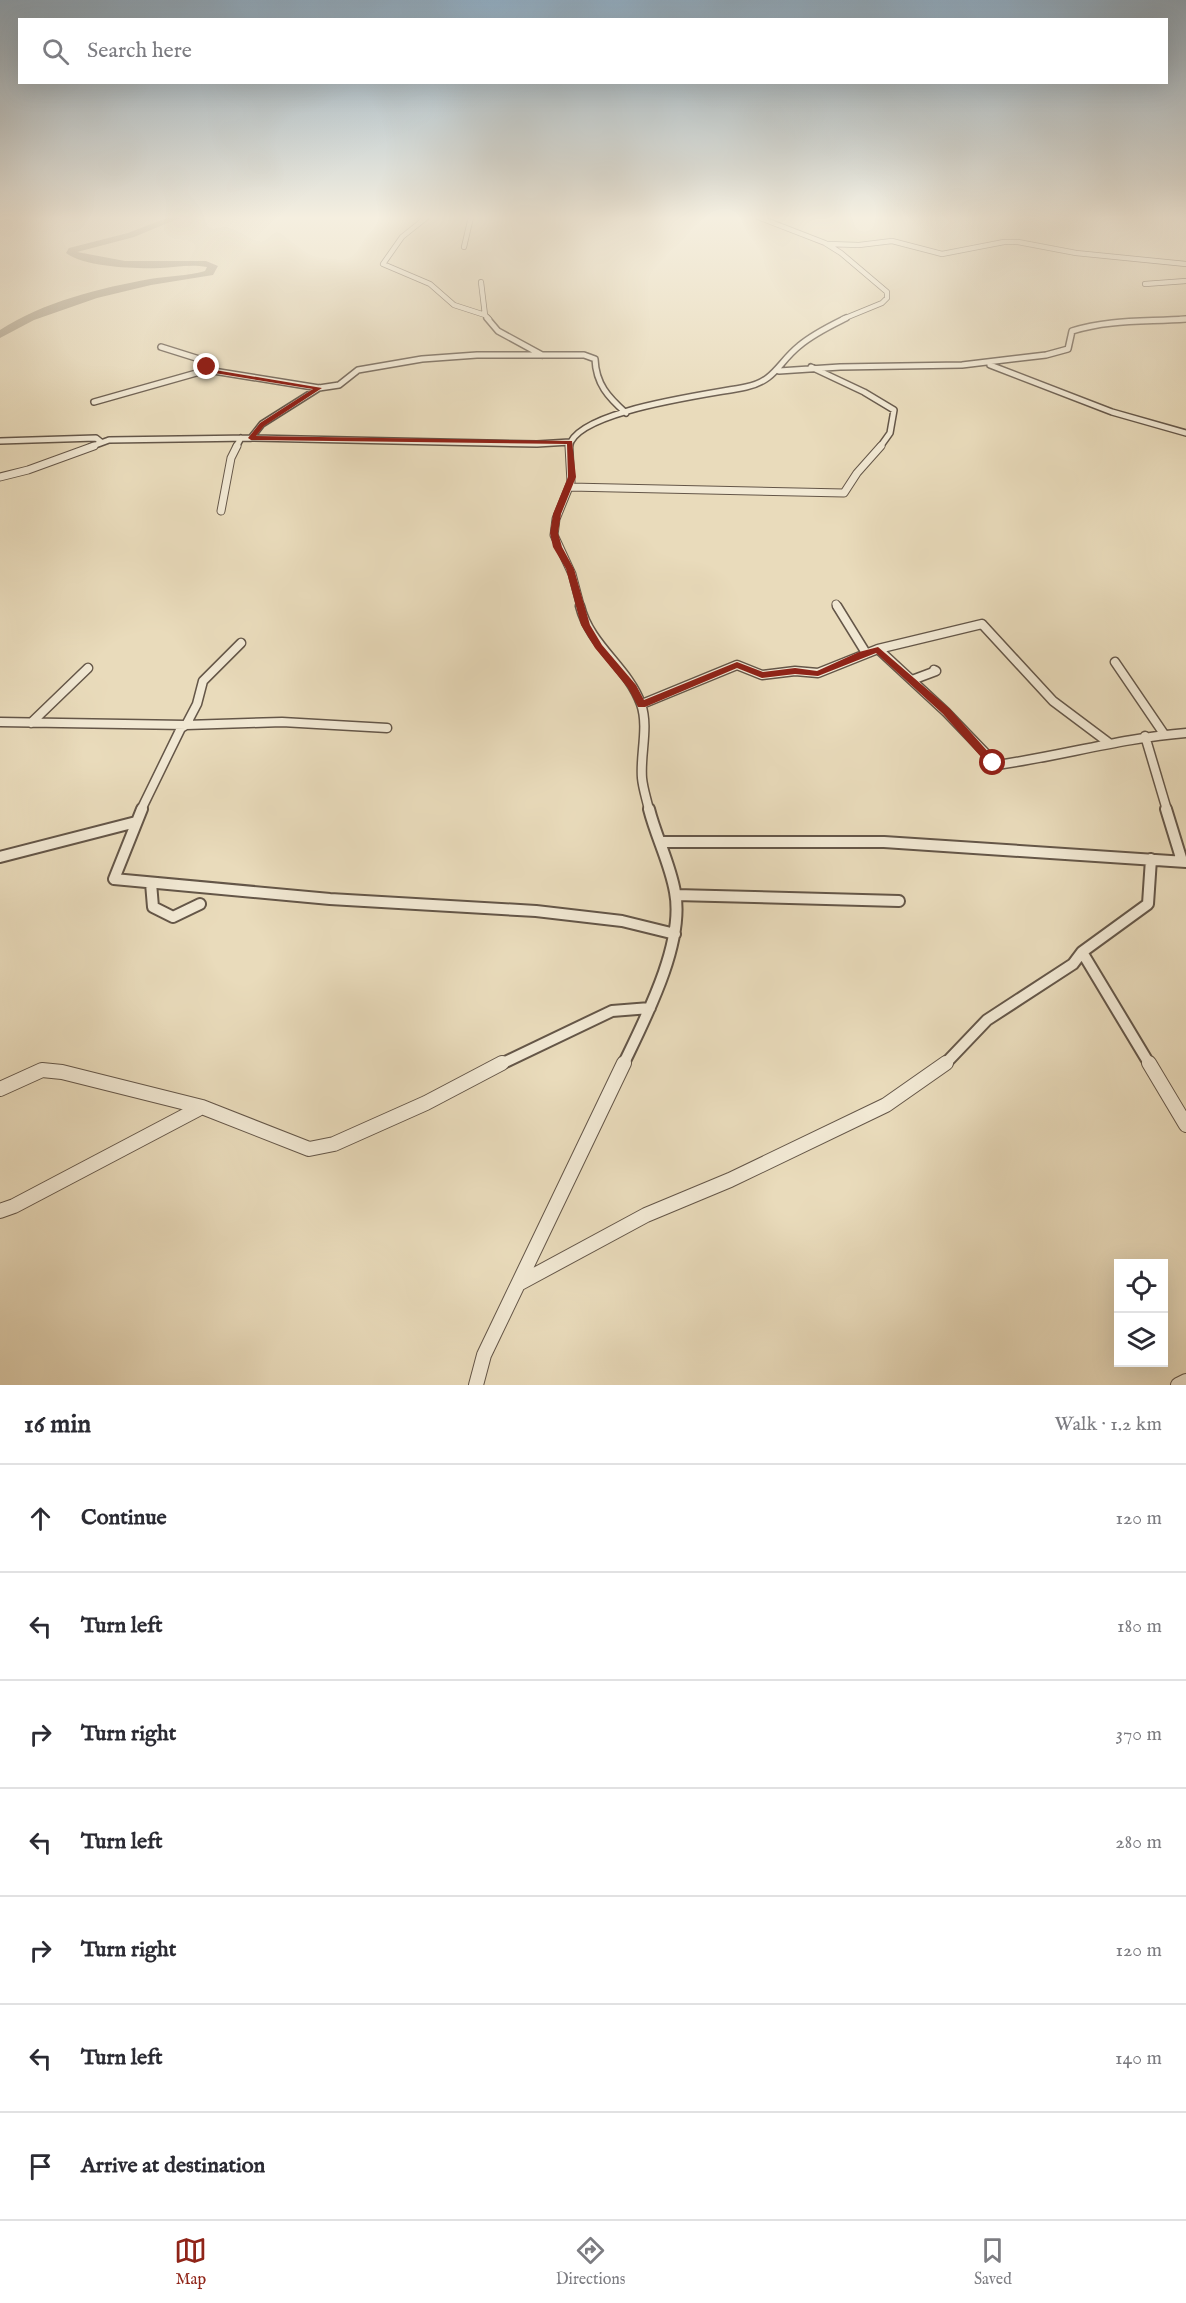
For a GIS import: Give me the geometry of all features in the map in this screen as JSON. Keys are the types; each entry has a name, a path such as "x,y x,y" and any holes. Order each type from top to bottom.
{"street":[{"path":"424,282 454,305 485,315"},
{"path":"481,282 485,315 498,331 545,356"},
{"path":"476,1385 484,1355 650,1008 675,934 676,895 661,842 651,817 642,778 644,714 642,704 632,687 598,646 586,625 570,569 558,547 554,533 557,514 570,487 572,477 570,442 577,432 591,424 626,412 688,396 749,387 773,378 791,352 840,321 882,303 887,298 887,292 876,282"},
{"path":"1145,284 1159,282"},
{"path":"779,371 810,367 924,368 990,365 1059,353 1068,349 1072,330 1082,327 1186,319"},
{"path":"94,402 204,370 212,363 161,347"},
{"path":"204,370 319,388 339,385 358,370 422,359 477,355 593,357 595,377 607,396 626,412"},
{"path":"990,365 1131,419 1186,433"},
{"path":"570,487 844,493 867,460 888,438 894,410 872,396 810,367"},
{"path":"251,438 262,424 319,388"},
{"path":"0,441 96,438 101,442"},
{"path":"221,511 231,458 241,438"},
{"path":"0,479 101,442 251,438 537,444 570,442"},
{"path":"836,604 866,653"},
{"path":"642,704 737,665 762,675 795,671 818,674 866,653 982,624 1053,700 1108,743"},
{"path":"241,644 203,681 197,704 186,725 181,729 136,822 114,879 330,899 536,911 622,921 675,934"},
{"path":"878,650 946,712 997,765 1048,758 1145,736 1186,733"},
{"path":"1115,662 1164,734"},
{"path":"31,723 88,668"},
{"path":"912,680 936,671 934,670"},
{"path":"0,722 186,725 282,722 387,728"},
{"path":"661,842 884,842 1184,862 1145,736"},
{"path":"0,857 136,822"},
{"path":"519,1283 646,1215 730,1180 886,1105 951,1060 987,1020 1073,964 1082,952 1148,904 1151,859"},
{"path":"151,883 153,907 173,917 200,904"},
{"path":"676,895 900,901"},
{"path":"1082,952 1186,1125"},
{"path":"0,1089 42,1070 62,1072 202,1107 309,1149 334,1144 426,1103 471,1078 612,1011 650,1008"},
{"path":"0,1211 14,1206 202,1107"},
{"path":"1178,1385 1186,1381"}],"waterway":[{"path":"0,335 30,318 72,302 154,282"}],"route":[{"path":"207,367 204,370 319,388 262,424 251,438 537,444 570,442 572,477 570,487 557,514 554,533 558,547 570,569 586,625 598,646 632,687 642,704 700,678 737,665 762,675 795,671 818,674 862,654 878,650 946,712 993,763"}]}
